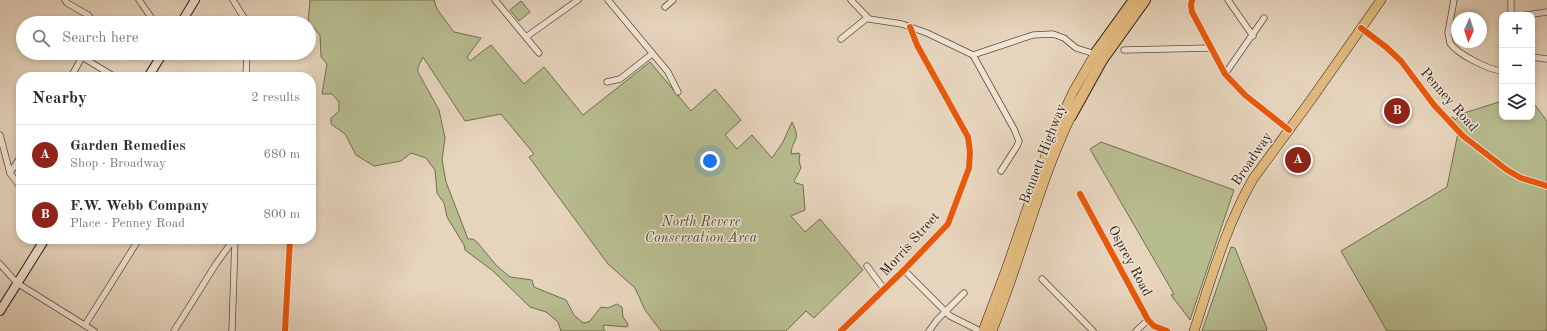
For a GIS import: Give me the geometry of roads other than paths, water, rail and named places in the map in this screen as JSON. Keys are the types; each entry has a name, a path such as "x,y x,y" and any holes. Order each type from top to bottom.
{"highway":[{"name":"Bennett Highway","path":"1095,54 1134,0"},
{"name":"Bennett Highway","path":"1071,116 1102,60 1145,0"}],"main road":[{"path":"185,16 195,0"},
{"name":"Broadway","path":"1194,331 1238,206 1253,178 1289,130 1381,0"},
{"name":"Bennett Highway","path":"981,331 1006,270 1051,140 1073,92 1095,54"},
{"path":"151,72 159,60"},
{"name":"Bennett Highway","path":"992,331 1014,275 1050,164 1071,116"},
{"path":"0,311 42,244"}],"street":[{"path":"65,0 67,3 89,16"},
{"path":"140,0 151,16"},
{"path":"233,0 243,16"},
{"path":"495,0 539,53"},
{"path":"526,37 578,0"},
{"path":"608,0 668,72 678,92"},
{"path":"665,7 673,0"},
{"path":"851,0 867,18 902,24 927,33 973,55 1014,129 1019,141 1001,171"},
{"path":"1192,0 1192,12 1225,74 1245,95 1289,130"},
{"path":"1228,0 1252,36"},
{"path":"1454,0 1448,33 1450,43 1465,55 1483,65 1499,70"},
{"path":"1511,0 1511,12"},
{"path":"1535,14 1547,12"},
{"path":"842,39 867,18"},
{"path":"1225,74 1264,18"},
{"name":"Morris Street","path":"841,331 904,270 949,222 967,175 970,152 966,134 958,122 917,45 910,27"},
{"name":"Penney Road","path":"1361,28 1386,47 1401,61 1434,105 1463,136 1502,168 1521,178 1547,186"},
{"path":"973,55 1033,35 1053,34 1064,38 1076,48 1095,54"},
{"path":"1124,50 1211,48"},
{"path":"607,82 620,79 652,54"},
{"path":"1535,57 1547,59"},
{"path":"74,72 80,60"},
{"path":"90,60 108,72"},
{"path":"246,72 247,60"},
{"path":"0,135 10,173 16,181"},
{"path":"10,173 16,164"},
{"name":"Osprey Road","path":"1080,194 1148,320"},
{"path":"85,325 136,244"},
{"path":"174,331 216,264 230,244"},
{"path":"232,331 234,244"},
{"path":"0,264 17,283 94,331"},
{"path":"867,266 884,289"},
{"path":"904,270 945,311 957,320 981,331"},
{"path":"1042,279 1093,331"},
{"path":"929,331 945,311 964,293"},
{"path":"1136,331 1148,320 1154,326 1167,331"}],"place":[{"name":"F.W. Webb Company","path":"1397,111"},
{"name":"Garden Remedies","path":"1298,160"}],"park label":[{"name":"North Revere Conservation Area","path":"701,230"}]}
